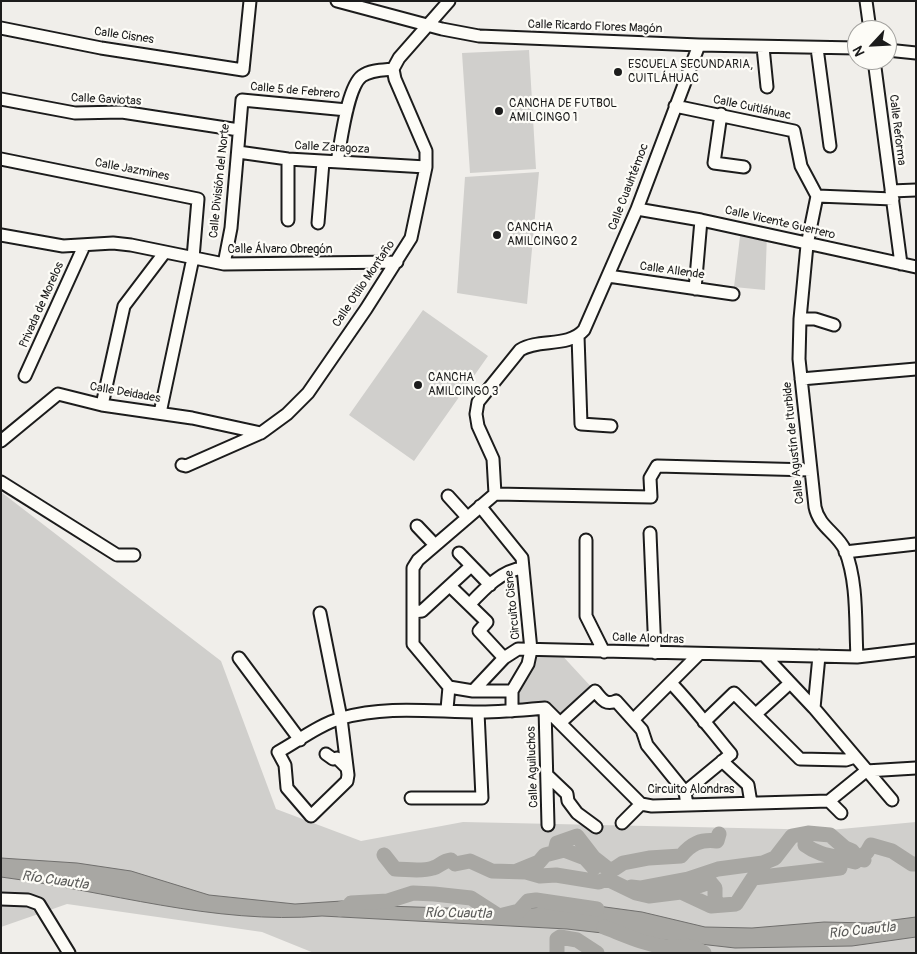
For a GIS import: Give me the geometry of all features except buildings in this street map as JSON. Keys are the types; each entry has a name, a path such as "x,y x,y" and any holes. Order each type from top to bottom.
{"street":[{"name":"Calle Cisnes","path":"1,28 101,48 243,70 250,1"},
{"name":"Calle Ricardo Flores Magón","path":"337,1 479,36 699,45 847,48"},
{"path":"337,162 347,110 361,76 370,72 393,68 399,58 449,1"},
{"path":"866,1 869,20"},
{"name":"Calle Cuauhtémoc","path":"578,336 584,330 637,209 699,45"},
{"path":"763,47 767,87"},
{"path":"817,48 830,146"},
{"path":"897,51 916,53"},
{"name":"Calle Otilio Montaño","path":"182,465 186,466 260,433 287,414 308,392 397,262 411,238 426,166 426,151 395,79 393,68"},
{"name":"Calle Reforma","path":"875,70 901,264"},
{"name":"Calle Gaviotas","path":"1,99 75,114 122,112 240,130"},
{"name":"Calle 5 de Febrero","path":"242,100 347,110"},
{"name":"Calle División del Norte","path":"224,264 231,228 242,100"},
{"name":"Calle Cuitláhuac","path":"675,106 721,114 794,131 801,166 817,196"},
{"path":"721,114 714,163 744,167"},
{"name":"Calle Zaragoza","path":"238,152 323,162 426,166"},
{"name":"Calle Jazmines","path":"1,159 194,196 198,202 193,258 160,413"},
{"path":"288,159 288,220"},
{"path":"318,224 323,162"},
{"path":"807,245 817,196 892,195 916,190"},
{"name":"Calle Vicente Guerrero","path":"637,209 701,220 807,245 916,267"},
{"path":"695,289 701,220"},
{"name":"Calle Álvaro Obregón","path":"1,235 64,246 114,243 224,264 397,262"},
{"name":"Calle Agustín de Iturbide","path":"807,245 800,319 801,378 811,470 817,517 840,540 853,582 857,657"},
{"name":"Privada de Morelos","path":"25,376 84,246"},
{"path":"102,405 124,306 164,252"},
{"name":"Calle Allende","path":"608,276 733,294"},
{"path":"800,319 815,319 834,325"},
{"path":"495,494 493,459 478,426 476,414 478,402 520,350 529,344 578,336 581,424 612,426"},
{"path":"801,378 916,369"},
{"name":"Calle Deidades","path":"1,440 58,394 102,405 160,413 260,433"},
{"path":"512,711 512,691 488,691 449,687 413,644 413,568 418,560 480,506 495,494 651,497 650,478 657,466 811,470"},
{"path":"1,482 118,555 134,555"},
{"path":"448,496 467,517"},
{"name":"Circuito Cisne","path":"480,506 522,558 531,650 528,664 512,691"},
{"path":"417,526 435,545"},
{"path":"650,533 655,653"},
{"path":"586,540 586,616 604,652"},
{"path":"845,552 916,544"},
{"path":"459,553 471,566 485,589"},
{"path":"413,612 422,611 471,566"},
{"path":"470,604 485,589 511,569 523,568"},
{"path":"450,586 487,622 479,631 504,658 473,690"},
{"path":"320,613 340,718 347,781 311,816 288,788 285,765 278,752 340,718 364,713 447,709 483,712 545,708"},
{"name":"Calle Alondras","path":"504,658 518,650 857,657 916,650"},
{"path":"633,720 699,654"},
{"path":"764,655 814,708 892,800"},
{"path":"814,708 819,656"},
{"path":"240,658 300,740"},
{"path":"671,683 699,713 704,722 731,754 685,792"},
{"path":"756,714 790,683"},
{"path":"447,709 449,687"},
{"path":"411,798 482,798 483,712 488,691"},
{"path":"560,723 595,691 605,702 610,704 616,701 642,730 647,745 685,792 687,805"},
{"path":"704,722 734,692 800,760 846,760 855,757"},
{"name":"Circuito Alondras","path":"545,708 641,804 652,806 829,801"},
{"name":"Calle Aguiluchos","path":"545,708 548,825"},
{"path":"326,754 333,760 337,758 347,768"},
{"path":"722,761 748,785 751,803"},
{"path":"841,813 829,801 866,771 916,768"},
{"path":"547,776 567,794 568,801 577,813 596,827"},
{"path":"622,823 641,804"},
{"path":"1,899 28,900 39,904 69,953"}],"shaded area":[{"name":"CANCHA DE FUTBOL AMILCINGO 1","path":"529,50 536,169 470,173 462,53"},
{"name":"CANCHA AMILCINGO 2","path":"539,172 527,304 457,293 465,177"},
{"path":"741,228 767,234 765,290 734,287"},
{"name":"CANCHA AMILCINGO 3","path":"423,310 488,356 414,461 349,415"},
{"path":"1,492 221,661 276,809 361,841 463,822 830,830 916,822 916,953 314,953 262,932 67,904 1,927"},
{"path":"531,650 558,651 595,691 560,723 545,708 512,711 512,691"}],"water":[{"name":"Río Cuautla","path":"1,858 77,863 131,871 209,895 295,904 342,901 386,906 504,910 583,904 642,912 705,927 752,928 824,922 870,923 916,917 916,937 852,946 735,948 567,929 322,916 241,916 161,905 1,877"}],"waterway":[{"path":"631,887 640,888 688,879 718,869 763,863 775,858 792,836 808,833 830,835 845,848 852,851 859,859 864,860"},
{"path":"555,851 557,843 577,836 594,858 608,869 614,869 623,863 649,858 681,856 696,843 717,841 719,834"},
{"path":"805,845 823,854 855,862 867,852 871,845 892,851 912,864 916,864"},
{"path":"517,871 539,862 545,855 564,850 585,858 594,868"},
{"path":"384,855 395,869 424,870 451,860 455,864 470,861 492,871 526,872 540,876 556,875 599,882 607,879 636,893 649,896 681,892 711,906 736,904 753,878 840,868"},
{"path":"693,888 710,882 715,888 715,899 718,905"},
{"name":"Río Cuautla","path":"340,909 348,907 351,903 388,901 413,893 471,898 499,916 519,911 528,901 536,900 597,909"},
{"path":"604,927 651,944 667,947 690,947 704,953"},
{"path":"557,953 557,939 560,937 577,940 597,953"}],"place":[{"name":"ESCUELA SECUNDARIA, CUITLÁHUAC","path":"618,72"},
{"name":"CANCHA DE FUTBOL AMILCINGO 1","path":"499,111"},
{"name":"CANCHA AMILCINGO 2","path":"497,235"},
{"name":"CANCHA AMILCINGO 3","path":"418,385"}]}
